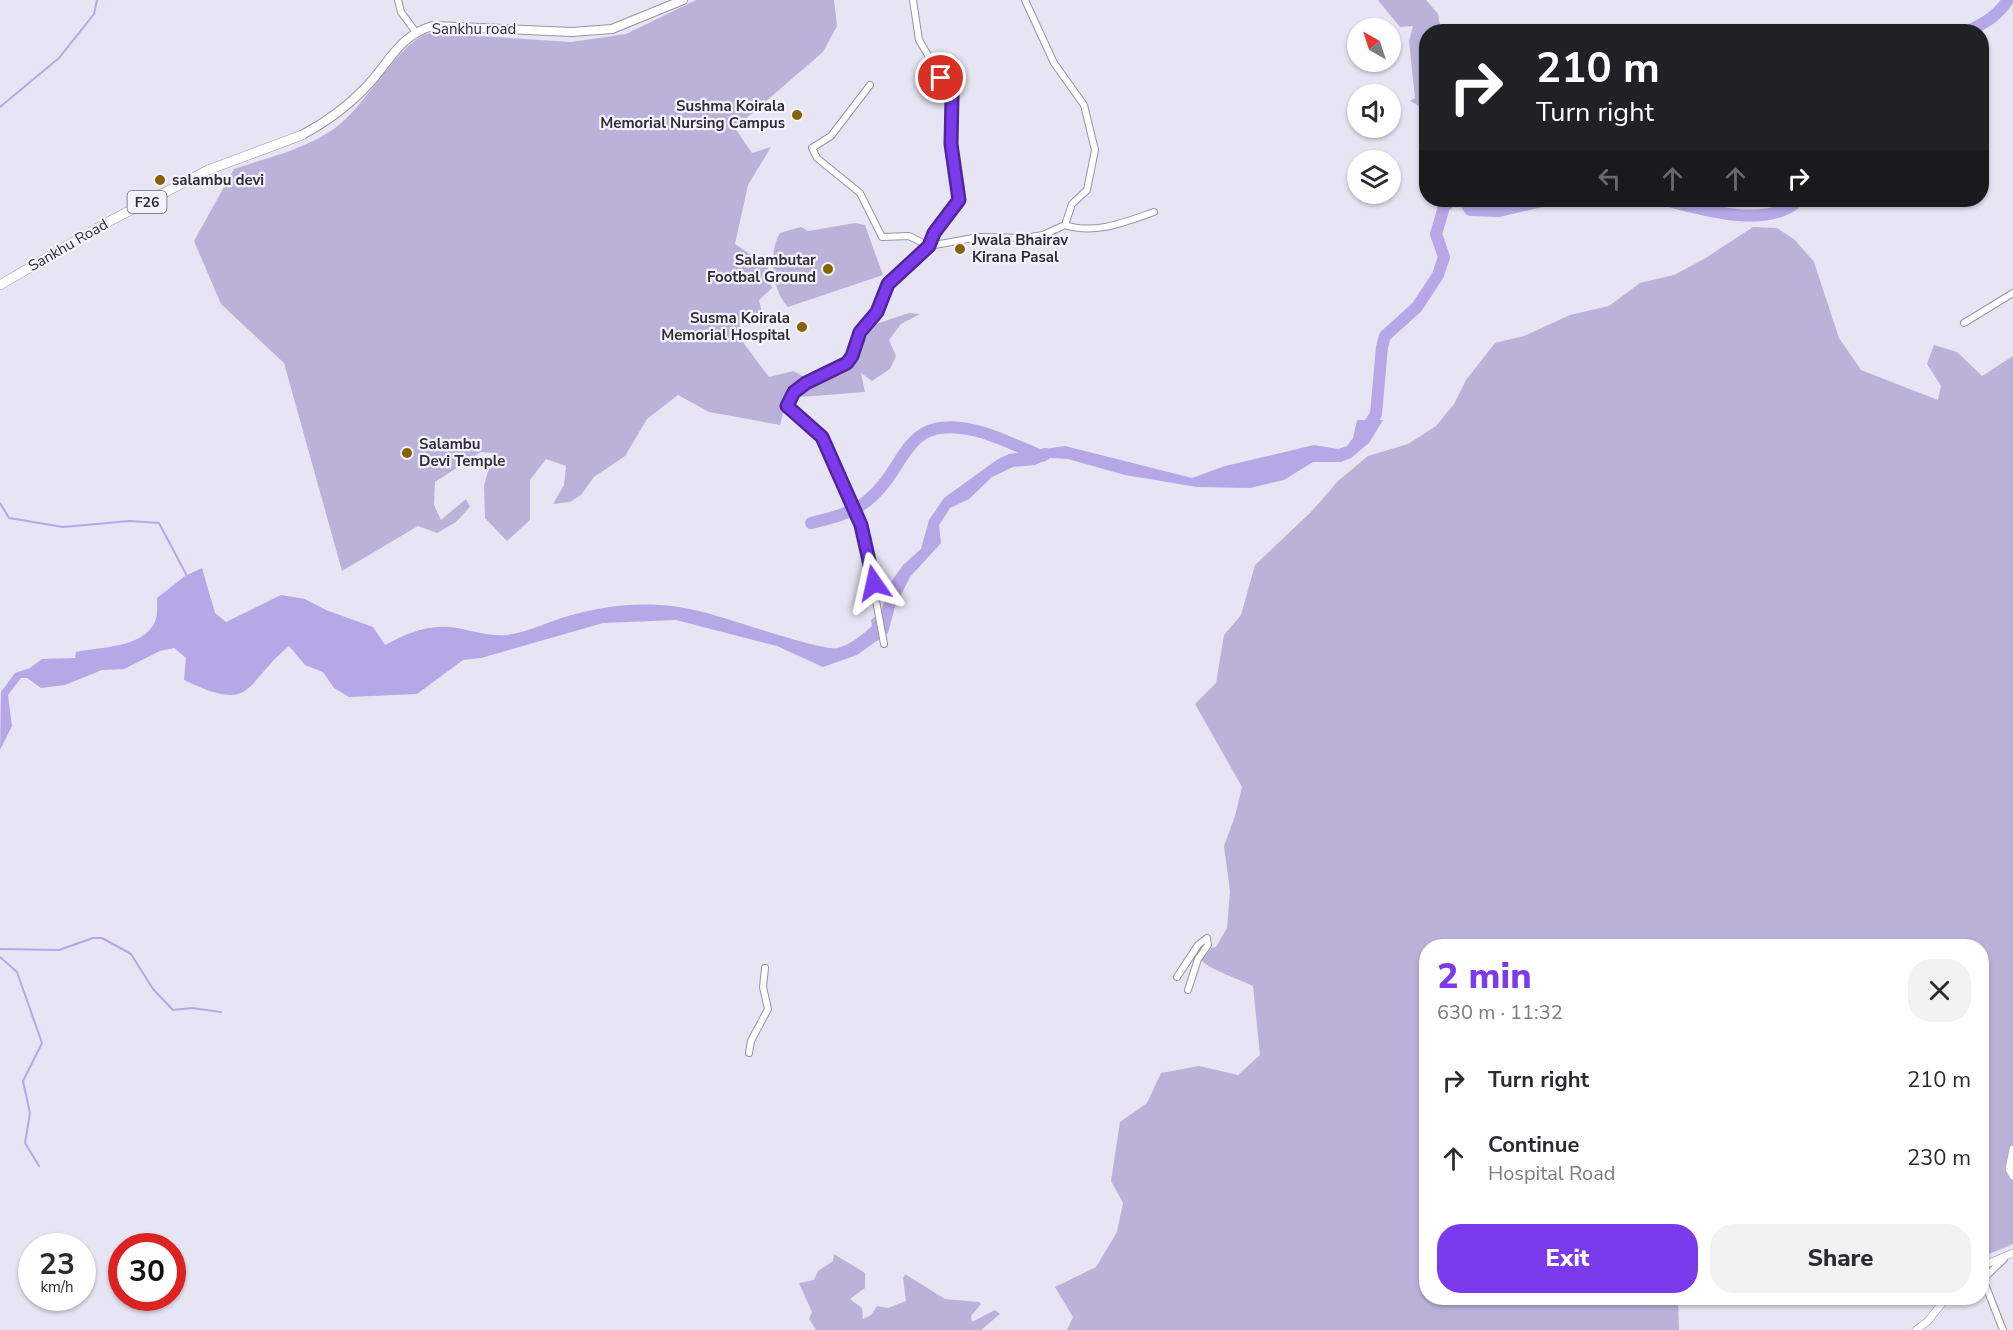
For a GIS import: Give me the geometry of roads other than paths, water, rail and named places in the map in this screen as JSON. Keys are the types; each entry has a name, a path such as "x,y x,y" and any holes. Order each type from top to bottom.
{"main road":[{"name":"Sankhu road","path":"302,135 342,111 367,86 400,44 415,31 432,26 572,32 612,29 683,0"},
{"name":"Sankhu Road","path":"0,285 108,222 208,170 302,135"}],"street":[{"path":"398,0 400,12 415,31"},
{"path":"884,644 876,613 870,562 857,515 822,437 790,411 788,403 794,392 806,383 847,363 852,356 860,332 877,312 888,284 929,246 934,233 957,205 960,194 951,144 952,96 919,40 913,0"},
{"path":"1025,0 1054,63 1084,105 1095,150 1087,190 1072,204 1065,225"},
{"path":"870,85 831,136 812,148 818,158 860,193 882,237 909,236 929,246 979,237 1030,237 1065,225 1088,230 1105,227 1154,212"},
{"path":"1964,323 2013,293"},
{"path":"1177,977 1200,942 1207,938 1208,945 1198,959 1188,990"},
{"path":"748,1053 751,1041 768,1008 763,987 765,968"},
{"path":"2013,1149 2009,1169 2013,1176"},
{"path":"1989,1273 2013,1253"},
{"path":"1989,1264 2004,1259"},
{"path":"1989,1294 2003,1330"},
{"path":"1916,1330 1928,1321 1941,1305"}],"waterway":[{"path":"0,107 59,58 94,14 97,0"},
{"path":"1981,24 1995,15 2008,0"},
{"path":"1364,433 1376,414 1385,336 1417,307 1438,275 1444,257 1436,234 1444,207"},
{"path":"1468,207 1470,210 1499,211 1516,207"},
{"path":"1693,207 1752,216 1770,214 1789,207"},
{"path":"811,523 847,512 867,501 892,473 910,446 921,436 934,429 953,427 977,431 1042,456 1045,454"},
{"path":"0,503 9,518 63,527 130,521 159,523 187,576"},
{"path":"0,949 59,950 93,938 102,938 131,954 153,989 173,1010 192,1008 221,1012"},
{"path":"0,957 17,972 42,1043 23,1081 30,1113 25,1143 39,1166"}],"place":[{"name":"Sushma Koirala Memorial Nursing Campus","path":"797,115"},
{"name":"salambu devi","path":"160,180"},
{"name":"Jwala Bhairav Kirana Pasal","path":"960,249"},
{"name":"Salambutar Footbal Ground","path":"828,269"},
{"name":"Susma Koirala Memorial Hospital","path":"802,327"},
{"name":"Salambu Devi Temple","path":"407,453"}]}
